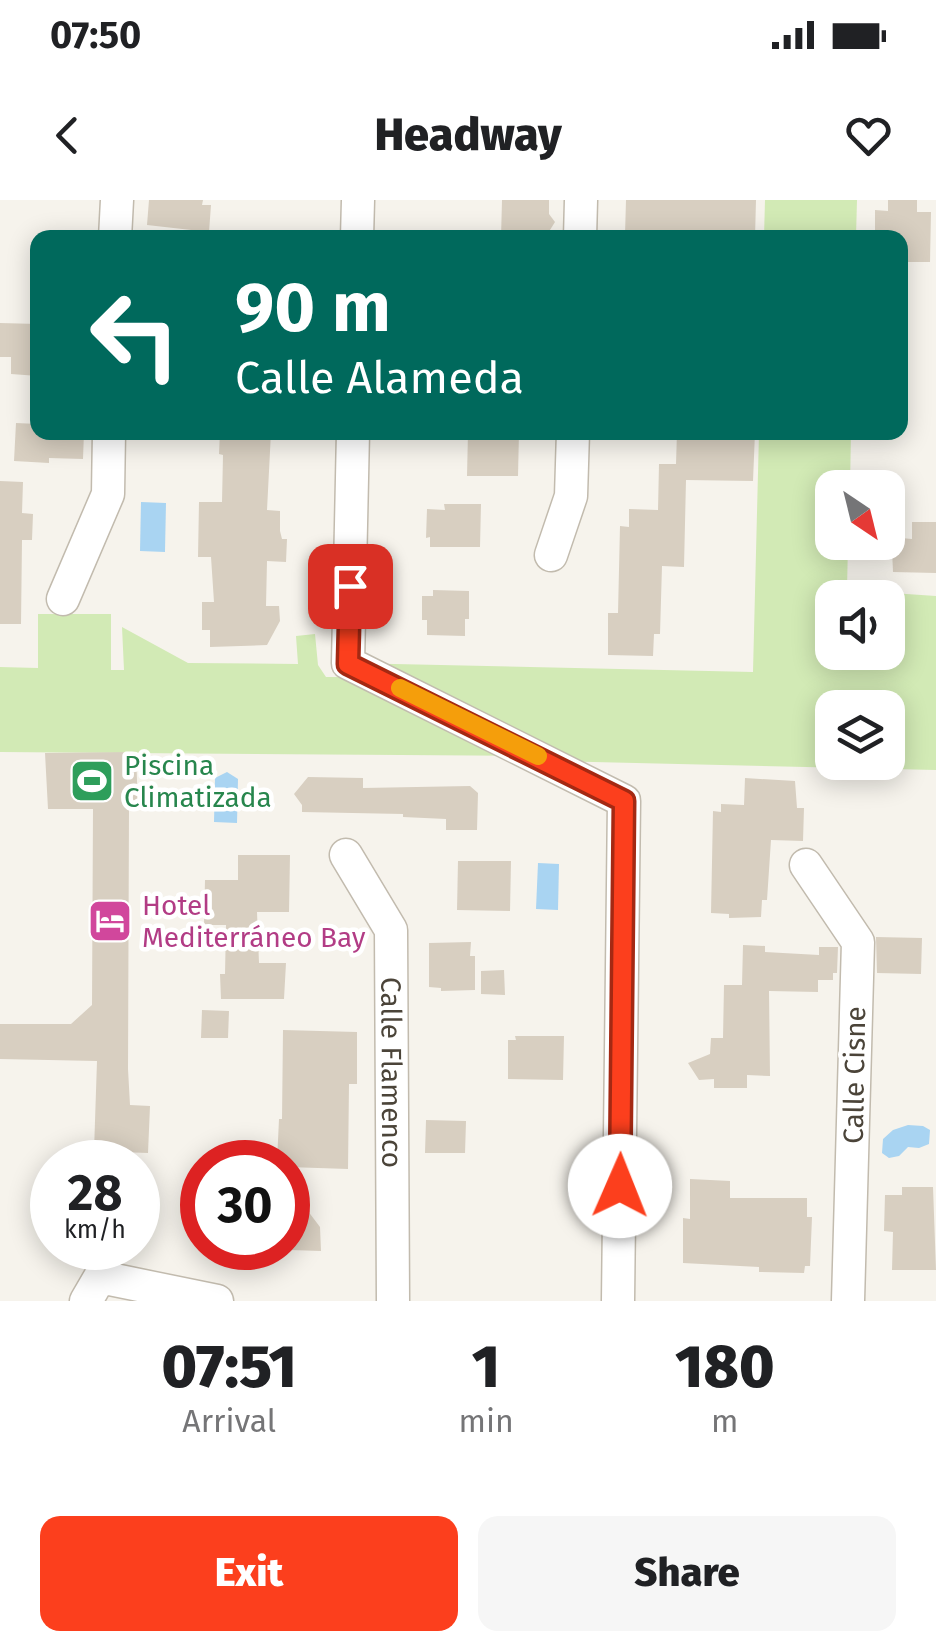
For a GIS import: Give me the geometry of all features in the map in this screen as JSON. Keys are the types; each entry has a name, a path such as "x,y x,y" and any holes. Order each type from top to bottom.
{"street":[{"path":"116,200 116,230"},
{"path":"357,230 358,200"},
{"path":"580,230 581,200"},
{"path":"63,600 108,494 110,440"},
{"path":"353,440 348,664 624,801 618,1301"},
{"path":"551,555 571,496 574,440"},
{"name":"Calle Flamenco","path":"346,856 392,930 393,1301"},
{"name":"Calle Cisne","path":"806,865 858,942 848,1301"},
{"path":"86,1301 100,1277 217,1301"}],"green space":[{"path":"765,200 857,200 856,230 764,230"},
{"path":"759,440 851,440 850,470 815,470 815,560 848,560 847,580 815,580 815,670 905,670 905,594 936,596 936,770 905,769 905,690 815,690 815,767 550,761 538,756 0,752 0,667 38,668 38,614 111,614 111,670 124,670 122,627 188,663 298,664 296,636 315,634 318,665 326,677 375,677 348,663 753,672"}],"water":[{"path":"141,502 166,503 165,552 140,551"},
{"path":"227,772 238,779 237,823 214,822 215,778"},
{"path":"538,863 559,864 558,910 536,909"},
{"path":"908,1125 930,1130 929,1144 908,1147 899,1156 889,1158 882,1153 883,1139"}],"building":[{"path":"149,200 203,200 202,205 211,205 209,230 147,225"},
{"path":"502,200 549,200 549,214 555,222 550,230 501,230"},
{"path":"626,200 756,200 755,230 625,230"},
{"path":"888,200 917,200 917,212 931,212 930,262 908,262 908,230 875,230 875,210 888,211"},
{"path":"0,323 30,324 30,375 11,374 11,357 0,357"},
{"path":"16,423 30,424 30,440 84,440 83,459 49,458 49,463 14,461"},
{"path":"220,440 271,440 267,510 280,511 282,539 287,539 286,562 267,561 266,606 279,606 280,621 267,645 210,647 210,630 202,630 202,602 214,602 211,557 198,557 199,502 222,502 223,455 219,454"},
{"path":"468,440 519,440 518,476 467,476"},
{"path":"677,440 755,440 753,481 686,480 684,567 662,566 660,634 654,634 653,656 608,655 608,613 618,613 620,526 629,527 629,509 658,510 659,464 676,464"},
{"path":"0,481 23,482 22,513 33,514 32,540 22,540 21,624 0,624"},
{"path":"444,504 481,504 480,547 430,547 430,537 426,538 427,509 445,510"},
{"path":"912,522 936,522 936,573 893,572 892,560 905,560 905,538 912,539"},
{"path":"433,590 469,591 465,636 427,635 427,620 422,620 422,596 433,596"},
{"path":"136,752 138,809 129,809 128,1069 130,1105 150,1106 149,1140 94,1140 97,1061 0,1059 0,1024 71,1024 92,1005 93,809 48,809 45,753"},
{"path":"308,777 363,778 363,788 470,786 478,793 477,830 446,830 446,819 403,814 302,812 294,794"},
{"path":"745,778 795,781 797,808 804,808 803,841 771,840 767,900 762,900 761,917 729,918 729,914 711,913 713,811 721,812 721,804 744,805"},
{"path":"238,855 290,855 289,912 257,912 259,963 286,963 284,999 221,999 226,925 204,925 205,880 238,880"},
{"path":"458,861 511,861 510,911 457,910"},
{"path":"876,937 922,938 921,974 877,973"},
{"path":"471,942 475,990 441,991 429,987 429,943"},
{"path":"743,945 765,946 765,952 819,955 819,947 838,947 837,973 833,973 833,980 818,980 818,992 769,991 770,1076 747,1075 747,1088 714,1088 714,1079 699,1080 688,1063 710,1054 711,1038 723,1038 724,985 742,985"},
{"path":"504,970 505,995 481,994 481,971"},
{"path":"202,1010 229,1011 228,1038 201,1038"},
{"path":"283,1030 357,1032 357,1084 349,1084 348,1169 310,1168 310,1140 278,1140 282,1119"},
{"path":"515,1036 564,1036 563,1080 508,1079 508,1040 516,1040"},
{"path":"426,1120 466,1121 465,1153 425,1153"},
{"path":"690,1179 730,1181 730,1198 807,1198 807,1217 812,1217 810,1266 805,1266 804,1273 759,1272 759,1267 683,1263 683,1218 690,1219"},
{"path":"902,1187 933,1187 936,1270 892,1270 893,1232 884,1231 885,1195 902,1195"},
{"path":"310,1214 320,1227 321,1251 310,1251"}],"slow traffic":[{"path":"400,688 538,756"}],"place":[{"name":"Piscina Climatizada","path":"92,781"},
{"name":"Hotel Mediterráneo Bay","path":"110,921"}],"route":[{"path":"350,586 348,664 624,801 620,1186"}]}
